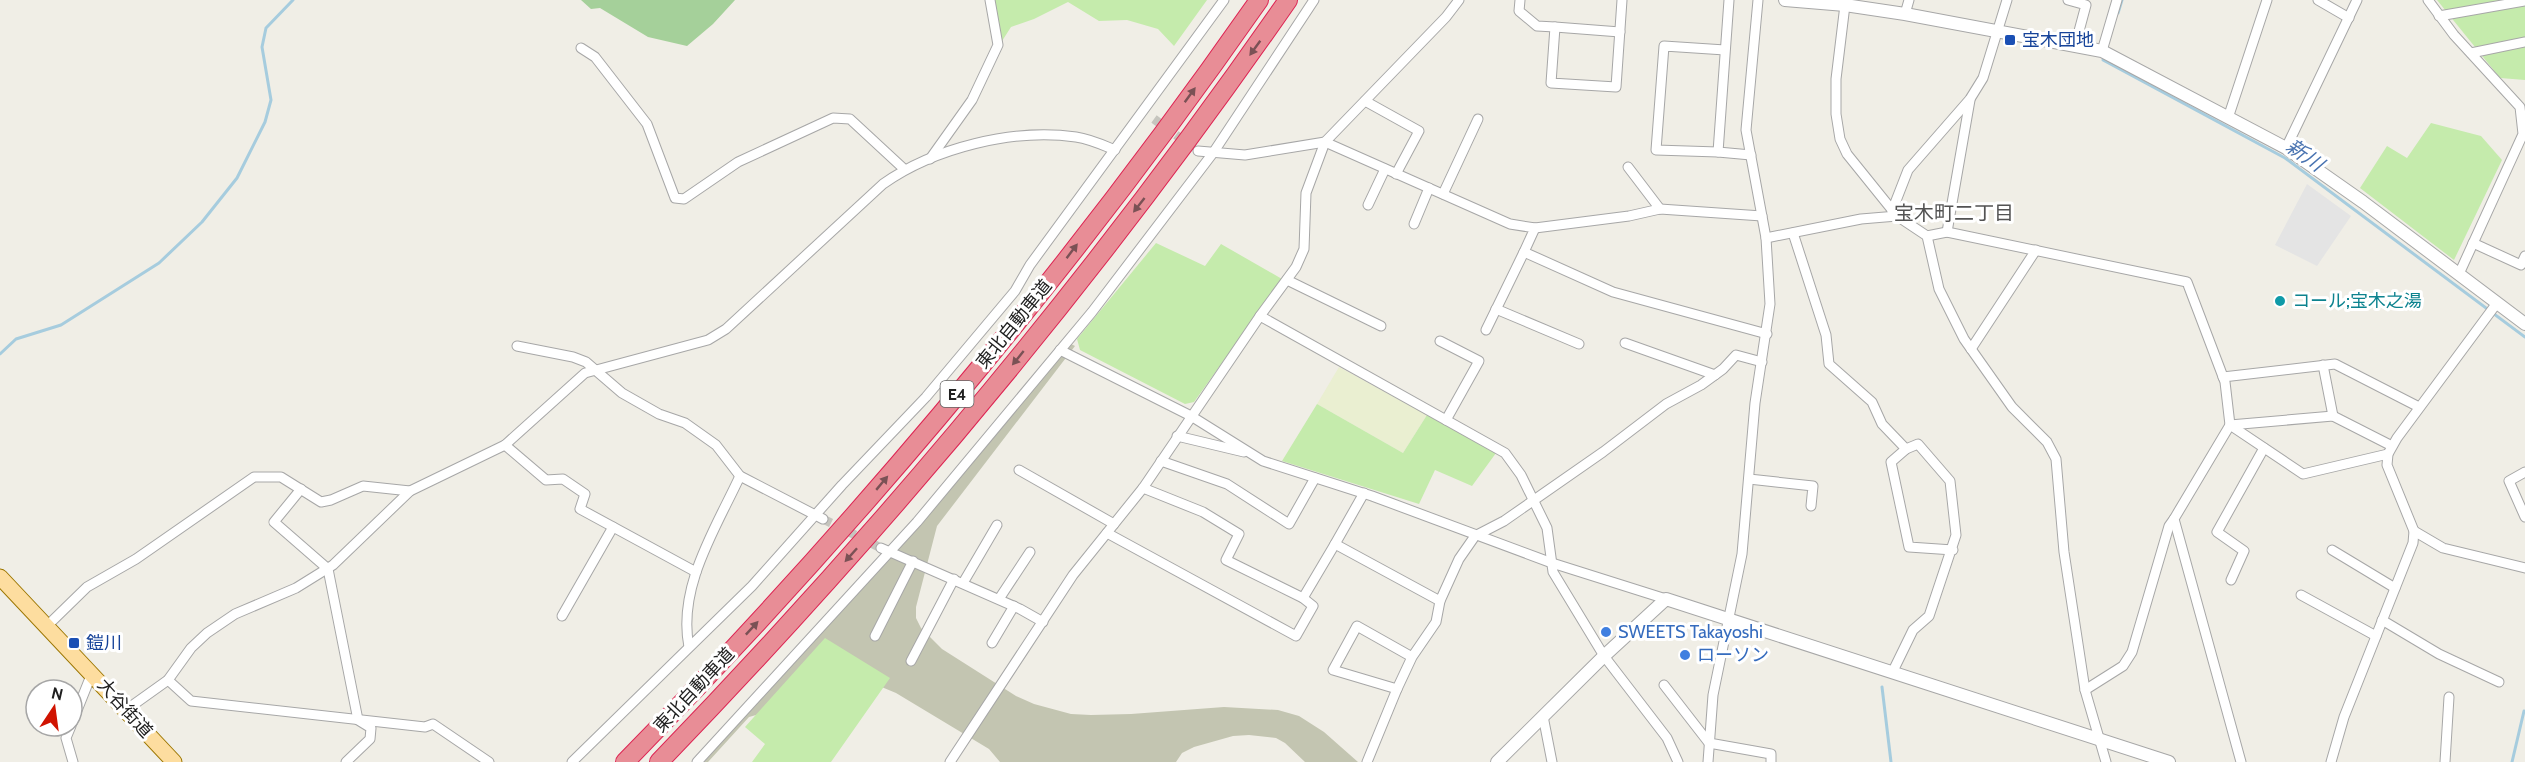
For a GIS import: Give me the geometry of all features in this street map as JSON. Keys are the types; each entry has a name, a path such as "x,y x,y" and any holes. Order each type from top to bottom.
{"highway":[{"name":"東北自動車道","path":"625,762 832,540 957,394 1054,274 1159,138 1259,0"},
{"name":"東北自動車道","path":"659,762 874,530 978,407 1180,151 1288,0"}],"main road":[{"name":"大谷街道","path":"3,586 47,626 174,762"}],"street":[{"path":"930,159 972,100 998,45 990,0"},
{"path":"572,762 752,586 819,517 926,398 1015,291 1030,265 1224,0"},
{"path":"697,762 1060,351 1213,153 1314,0"},
{"path":"950,762 1073,575 1143,488 1296,267 1304,249 1306,193 1325,142 1446,17 1459,0"},
{"path":"1520,0 1519,11 1537,26 1620,32"},
{"path":"1555,27 1551,83 1616,87 1622,0"},
{"path":"1718,152 1729,0"},
{"path":"1707,762 1713,695 1742,554 1755,403 1770,304 1766,238 1746,130 1758,0"},
{"path":"1785,0 1837,3 2102,51 2286,148 2363,202 2525,324"},
{"path":"1905,14 1909,0"},
{"path":"1894,213 1908,170 1970,99 1983,78 2007,0"},
{"path":"2068,0 2086,6 2075,46"},
{"path":"2102,51 2117,0"},
{"path":"2228,118 2267,0"},
{"path":"2318,0 2349,18"},
{"path":"2286,148 2357,0"},
{"path":"2428,0 2471,53 2523,106 2523,134 2459,274"},
{"path":"2439,16 2525,1"},
{"path":"1837,3 1836,114 1840,139 1847,154 1894,213 1927,236 1940,289 1971,349 2012,407 2047,442 2056,459 2064,552 2085,690 2106,762"},
{"path":"2471,53 2525,42"},
{"path":"1725,50 1664,46 1656,150 1751,155"},
{"path":"581,48 595,57 647,124 675,198 684,199 738,162 833,118 850,119 904,169"},
{"path":"1947,232 1970,99"},
{"path":"1365,101 1419,131 1396,174"},
{"path":"1144,111 1154,118"},
{"path":"1443,194 1478,119"},
{"path":"126,710 168,680 191,648 207,633 235,614 296,588 328,569 410,491 505,445 585,373 708,340 726,329 883,184 904,169 990,139 1076,137 1115,150"},
{"path":"1198,151 1245,155 1325,142 1510,224 1535,228 1629,216 1660,209 1762,216"},
{"path":"1628,168 1660,209"},
{"path":"1368,205 1385,169"},
{"path":"1414,224 1429,188"},
{"path":"1766,238 1894,213"},
{"path":"1486,330 1535,228"},
{"path":"1927,236 1947,232 2187,282 2223,377 2230,425 2169,526 2132,652 2122,666 2085,690"},
{"path":"1793,233 1826,335 1829,364 1872,402 1882,424 1906,448"},
{"path":"2473,243 2521,265 2525,256"},
{"path":"1971,349 2036,250"},
{"path":"1524,252 1613,292 1767,334"},
{"path":"1287,280 1381,326"},
{"path":"2331,762 2344,717 2413,543 2414,531 2387,465 2390,450 2419,407 2498,303"},
{"path":"1496,309 1579,344"},
{"path":"1260,316 1505,453 1521,475 1546,528 1553,572 1604,656 1667,738 1676,762"},
{"path":"1440,341 1479,361 1446,420"},
{"path":"1625,344 1715,375"},
{"path":"517,346 573,357 586,362 622,393 659,414 685,423 716,444 740,476 819,517"},
{"path":"1060,351 1191,416 1263,461 1364,493 1552,563 2100,738 2146,758 2169,762"},
{"path":"1367,762 1412,657 1436,622 1440,601 1459,560 1475,536 1504,521 1603,452 1666,404 1701,385 1736,355 1762,362"},
{"path":"2223,377 2336,364 2419,407"},
{"path":"2323,365 2332,416"},
{"path":"2230,425 2332,416 2390,450"},
{"path":"2230,425 2302,474 2390,450"},
{"path":"1177,436 1252,454"},
{"path":"1893,671 1913,630 1929,616 1953,550 1956,535 1950,481 1918,444 1906,448 1891,462 1909,547 1953,550"},
{"path":"505,445 546,480 563,479 585,494 580,509 696,572"},
{"path":"2231,580 2244,550 2217,532 2265,448"},
{"path":"1161,462 1227,484 1289,524 1316,478"},
{"path":"1019,470 1114,524"},
{"path":"2525,472 2509,481 2525,517"},
{"path":"689,647 686,628 688,600 696,572 740,476"},
{"path":"47,626 87,587 136,559 254,477 281,477 321,502 363,486 410,491"},
{"path":"1749,480 1813,486 1811,506"},
{"path":"1107,533 1296,636 1313,606 1303,598 1227,560 1239,534 1203,512 1143,488"},
{"path":"301,489 274,522 328,569 358,720 371,729 370,739 346,762"},
{"path":"1303,598 1364,493"},
{"path":"2174,519 2241,762"},
{"path":"911,661 958,581 997,525"},
{"path":"562,616 613,527"},
{"path":"2414,531 2443,549 2525,568"},
{"path":"1335,544 1440,601"},
{"path":"886,550 999,599 1043,622"},
{"path":"2332,550 2395,588"},
{"path":"999,599 1030,552"},
{"path":"875,636 913,561"},
{"path":"2301,595 2376,636"},
{"path":"1497,762 1604,656 1666,599"},
{"path":"992,644 1014,606"},
{"path":"2382,620 2439,654 2499,682"},
{"path":"1397,689 1333,670 1357,626 1412,657"},
{"path":"84,693 92,673"},
{"path":"168,680 191,701 425,727 433,724 489,762"},
{"path":"1664,685 1709,743 1772,754 1771,762"},
{"path":"2445,762 2449,697"},
{"path":"1543,717 1552,762"},
{"path":"66,738 73,762"}],"shaded area":[{"path":"2307,184 2351,216 2317,266 2275,245"},
{"path":"1067,342 1075,346 937,526 916,607 916,618 921,628 942,649 1016,696 1034,704 1071,714 1091,715 1224,707 1278,710 1299,716 1324,732 1358,762 1305,762 1285,743 1276,738 1249,735 1233,736 1194,747 1182,753 1176,762 1000,762 989,749 896,693 872,683 749,717 708,762 692,762 879,559"},
{"path":"1339,367 1427,415 1403,453 1317,404"}],"green space":[{"path":"581,0 735,0 713,24 687,46 648,37 600,8 591,9"},
{"path":"994,0 1207,0 1174,46 1158,29 1127,20 1099,21 1068,2 1034,19 1011,27 1002,41"},
{"path":"2437,0 2525,0 2525,80 2500,78"},
{"path":"2431,123 2481,136 2502,160 2454,260 2360,188 2387,146 2407,158"},
{"path":"1156,243 1205,266 1221,244 1282,279 1194,402 1185,404 1080,350 1077,339"},
{"path":"1317,404 1403,453 1427,415 1496,453 1472,486 1435,470 1419,504 1282,461"},
{"path":"825,638 890,678 831,762 752,762 765,744 745,727"}],"waterway":[{"path":"0,354 16,339 61,325 159,263 202,222 237,178 265,122 271,100 262,47 266,28 293,0"},
{"name":"新川","path":"2118,13 2122,0"},
{"name":"新川","path":"2104,56 2103,60 2285,158 2525,337"},
{"path":"1882,687 1891,762"},
{"path":"2512,762 2524,711"}],"tunnel":[{"path":"1154,119 1198,151"},
{"path":"823,519 881,548"}],"place":[{"name":"宝木団地","path":"2010,40"},
{"name":"コール;宝木之湯","path":"2280,301"},
{"name":"SWEETS Takayoshi","path":"1606,632"},
{"name":"鎧川","path":"74,643"},
{"name":"ローソン","path":"1685,655"}],"district":[{"name":"宝木町二丁目","path":"1954,213"}]}
